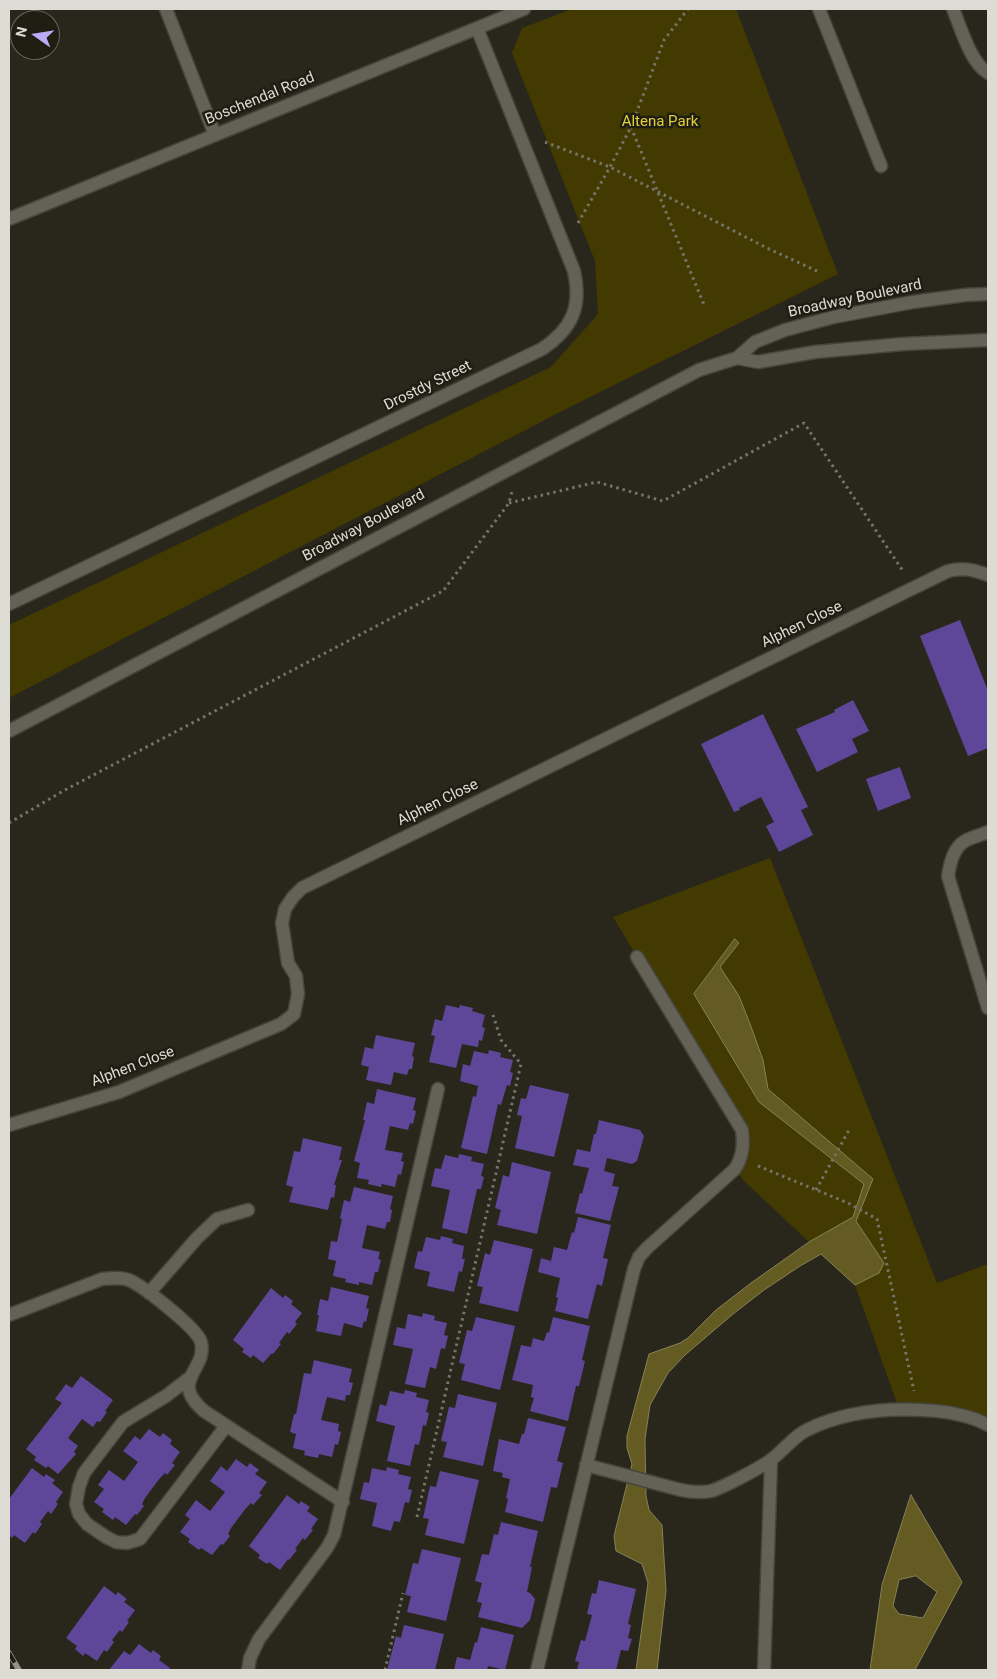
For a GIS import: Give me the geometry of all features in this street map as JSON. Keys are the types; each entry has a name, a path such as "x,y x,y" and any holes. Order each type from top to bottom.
{"street":[{"path":"166,9 215,135"},
{"name":"Boschendal Road","path":"9,219 524,9"},
{"path":"819,9 881,166"},
{"path":"953,9 973,57 983,70 988,73"},
{"name":"Drostdy Street","path":"9,604 542,349 556,340 567,328 574,314 577,300 577,285 477,28"},
{"name":"Broadway Boulevard","path":"9,731 699,370 737,358 755,342 785,330 834,317 913,302 988,294"},
{"name":"Broadway Boulevard","path":"737,358 758,362 815,352 988,340"},
{"name":"Alphen Close","path":"9,1125 119,1092 280,1024 294,1014 298,994 296,976 288,963 282,923 285,909 302,888 948,571 958,568 969,568 988,575"},
{"path":"988,832 964,841 953,854 948,876 988,1008"},
{"path":"537,1670 634,1269 639,1257 647,1248 736,1169 741,1159 744,1144 742,1130 637,957"},
{"path":"248,1670 250,1658 259,1638 331,1542 334,1535 438,1089"},
{"path":"149,1293 197,1238 217,1219 248,1210"},
{"path":"9,1315 102,1279 116,1277 130,1281 149,1293 183,1320 198,1335 201,1353 188,1380 123,1422 84,1474 76,1504 79,1514 87,1524 106,1537 116,1542 127,1543 140,1539 226,1426"},
{"path":"188,1380 190,1394 194,1402 226,1426 343,1502"},
{"path":"586,1465 681,1490 711,1491 771,1460 805,1430 842,1416 899,1409 940,1411 963,1415 988,1425"},
{"path":"764,1670 771,1460"}],"path":[{"path":"564,248 631,127 664,40 688,9"},
{"path":"631,127 705,307"},
{"path":"518,133 610,166 660,194 819,272"},
{"path":"510,503 596,482 663,501 804,423 914,588"},
{"path":"9,823 72,786 443,591 510,503 518,464"},
{"path":"417,1517 521,1064 501,1040 493,1015"},
{"path":"816,1190 849,1130"},
{"path":"741,1159 856,1207 877,1220 918,1410"},
{"path":"385,1670 403,1593"}],"green space":[{"name":"Altena Park","path":"572,9 736,9 838,274 566,409 9,698 9,625 551,367 598,314 595,261 512,53 522,28"},
{"path":"770,858 937,1283 988,1264 988,1423 898,1406 855,1285 744,1181 736,1170 743,1130 613,917"}],"shaded area":[{"path":"735,939 739,943 720,967 739,996 763,1060 768,1089 873,1179 856,1221 884,1263 879,1273 855,1285 821,1254 764,1290 733,1314 685,1355 668,1373 650,1405 645,1439 646,1496 649,1510 662,1525 666,1591 657,1670 636,1670 648,1583 642,1564 616,1551 614,1536 632,1464 627,1448 627,1436 649,1354 680,1343 688,1338 716,1310 751,1283 809,1242 853,1217 864,1184 759,1102 694,994"},
{"path":"911,1495 962,1582 915,1670 870,1670 882,1585","holes":["916,1576 937,1592 923,1618 899,1614 893,1606 899,1580"]}],"building":[{"path":"960,620 988,691 988,748 968,756 920,636"},
{"path":"853,700 869,731 852,739 858,752 817,772 796,729 835,712 834,710"},
{"path":"763,714 808,807 801,810 813,835 779,852 766,826 774,822 761,797 734,812 701,744"},
{"path":"900,767 911,798 878,811 866,779"},
{"path":"446,1005 459,1008 460,1005 473,1008 472,1011 485,1015 482,1027 485,1028 482,1041 479,1040 478,1047 462,1044 456,1068 429,1062 435,1036 431,1035 435,1019 442,1021"},
{"path":"376,1035 415,1043 412,1069 409,1069 407,1075 394,1072 391,1085 366,1080 369,1067 361,1065 365,1047 373,1049"},
{"path":"489,1050 501,1053 500,1057 513,1060 510,1072 513,1073 510,1086 507,1085 501,1105 498,1104 487,1154 461,1148 473,1096 476,1097 478,1086 460,1081 463,1064 470,1066 474,1051 488,1054"},
{"path":"530,1085 569,1094 554,1157 515,1148 522,1116 517,1115 521,1098 526,1099"},
{"path":"377,1089 416,1098 413,1110 416,1111 413,1124 410,1123 408,1130 390,1126 385,1150 403,1153 401,1161 404,1162 401,1175 398,1174 395,1187 382,1184 381,1187 368,1184 369,1180 357,1178 360,1163 354,1161 365,1120 363,1120 367,1102 374,1104"},
{"path":"599,1120 640,1130 644,1136 637,1161 632,1164 607,1158 604,1171 615,1174 612,1186 619,1187 610,1221 575,1213 589,1168 573,1165 577,1149 590,1152"},
{"path":"303,1138 342,1147 339,1160 342,1160 334,1185 336,1185 334,1198 331,1197 328,1210 289,1202 293,1187 286,1185 294,1151 300,1152"},
{"path":"459,1154 472,1157 471,1161 484,1164 481,1176 484,1177 481,1189 477,1189 467,1234 442,1228 450,1190 431,1186 435,1168 441,1169 445,1155 458,1158"},
{"path":"512,1162 551,1172 537,1234 497,1225 501,1210 495,1208 503,1175 509,1177"},
{"path":"354,1187 393,1196 390,1222 387,1222 385,1229 367,1225 362,1248 380,1252 378,1259 381,1260 378,1272 375,1272 372,1285 359,1282 359,1285 345,1282 346,1279 333,1276 336,1261 328,1259 331,1241 337,1242 344,1200 350,1202"},
{"path":"578,1217 611,1225 603,1258 608,1259 602,1286 597,1284 588,1319 555,1311 560,1278 538,1272 541,1258 551,1261 554,1247 567,1250"},
{"path":"441,1236 453,1239 452,1243 464,1246 462,1259 465,1259 462,1272 459,1271 454,1292 427,1286 430,1272 414,1268 418,1251 422,1252 426,1237 440,1240"},
{"path":"494,1240 533,1249 518,1312 479,1303 483,1287 477,1286 485,1253 490,1255"},
{"path":"331,1287 369,1296 366,1308 369,1309 366,1322 364,1321 362,1328 344,1323 341,1336 316,1331 320,1299 328,1301"},
{"path":"271,1288 283,1298 285,1295 293,1301 291,1304 302,1313 295,1322 297,1324 289,1334 287,1332 279,1343 281,1344 263,1363 253,1355 251,1358 242,1352 244,1349 233,1340"},
{"path":"423,1313 435,1316 434,1320 447,1323 444,1335 448,1336 445,1349 441,1348 436,1369 430,1367 425,1388 405,1384 413,1349 393,1345 397,1327 405,1329 408,1314 422,1317"},
{"path":"476,1317 515,1326 500,1390 461,1380 465,1364 459,1363 467,1330 472,1331"},
{"path":"553,1317 590,1326 582,1360 585,1361 579,1386 576,1386 568,1421 530,1411 534,1398 531,1397 533,1385 512,1380 521,1345 531,1347 533,1338 544,1341 547,1332 549,1333"},
{"path":"314,1360 352,1369 349,1382 353,1383 350,1395 346,1395 345,1401 327,1397 321,1420 339,1424 338,1431 341,1432 338,1445 335,1444 332,1457 319,1454 318,1458 304,1455 305,1451 293,1448 296,1434 290,1432 294,1414 296,1414 304,1373 311,1374"},
{"path":"81,1376 113,1400 100,1422 97,1421 93,1427 82,1419 68,1438 78,1446 74,1452 76,1454 58,1474 48,1466 46,1468 34,1460 36,1457 26,1449 62,1403 55,1399 66,1384 72,1388"},
{"path":"405,1390 417,1393 416,1397 429,1400 426,1412 429,1413 426,1426 423,1425 419,1445 415,1444 410,1466 387,1461 395,1426 376,1421 380,1404 386,1406 390,1391 404,1394"},
{"path":"458,1394 497,1403 483,1466 443,1457 447,1442 441,1441 449,1407 455,1408"},
{"path":"528,1418 566,1427 557,1461 563,1463 557,1488 551,1487 543,1522 505,1512 510,1479 502,1477 503,1473 493,1471 499,1439 519,1444"},
{"path":"149,1429 160,1437 163,1433 172,1440 170,1444 180,1452 172,1463 175,1465 167,1475 165,1473 160,1478 145,1498 142,1504 144,1506 126,1525 115,1517 113,1520 102,1512 104,1509 94,1502 104,1489 98,1485 109,1470 124,1481 138,1462 123,1451 135,1436 140,1440"},
{"path":"236,1459 247,1467 250,1463 259,1470 255,1474 267,1482 259,1493 262,1495 253,1505 251,1503 246,1508 231,1528 228,1534 230,1536 212,1555 201,1548 199,1550 188,1542 190,1539 180,1532 190,1519 185,1515 196,1500 210,1511 225,1492 210,1481 221,1466 227,1471"},
{"path":"387,1467 399,1470 398,1474 411,1477 408,1489 412,1490 409,1503 405,1502 400,1522 394,1521 391,1531 372,1526 377,1503 360,1499 364,1482 369,1483 372,1468 386,1471"},
{"path":"32,1468 44,1477 46,1474 55,1480 52,1483 63,1492 51,1514 48,1511 40,1522 42,1524 35,1534 33,1532 25,1543 14,1535 12,1538 9,1535 9,1499"},
{"path":"440,1471 479,1480 464,1544 425,1535 429,1519 423,1518 430,1486 436,1487"},
{"path":"287,1495 299,1504 301,1501 310,1507 307,1511 318,1519 311,1529 313,1530 305,1540 303,1538 295,1549 297,1550 280,1570 269,1562 267,1564 258,1558 260,1555 249,1546"},
{"path":"501,1522 538,1531 527,1592 535,1599 530,1620 522,1628 478,1617 482,1603 477,1602 482,1583 475,1581 482,1554 489,1555 494,1534 498,1535"},
{"path":"422,1549 461,1558 446,1621 407,1612 411,1596 405,1595 413,1563 418,1564"},
{"path":"599,1580 636,1589 628,1624 631,1625 628,1638 632,1639 628,1651 621,1650 616,1670 577,1670 579,1662 575,1661 581,1640 585,1641 592,1615 587,1614 592,1593 596,1594"},
{"path":"104,1586 116,1595 118,1592 127,1599 124,1602 135,1610 122,1632 120,1630 112,1640 114,1642 107,1652 104,1650 97,1661 85,1653 83,1656 75,1649 77,1646 66,1638"},
{"path":"404,1625 444,1634 435,1670 387,1670 396,1636 401,1638"},
{"path":"481,1627 514,1635 505,1670 488,1666 487,1670 454,1670 457,1657 470,1660"},
{"path":"139,1644 151,1653 153,1650 161,1656 159,1660 170,1668 168,1670 109,1670 124,1651 130,1655"}],"railway":[{"path":"9,1653 19,1670"}]}
